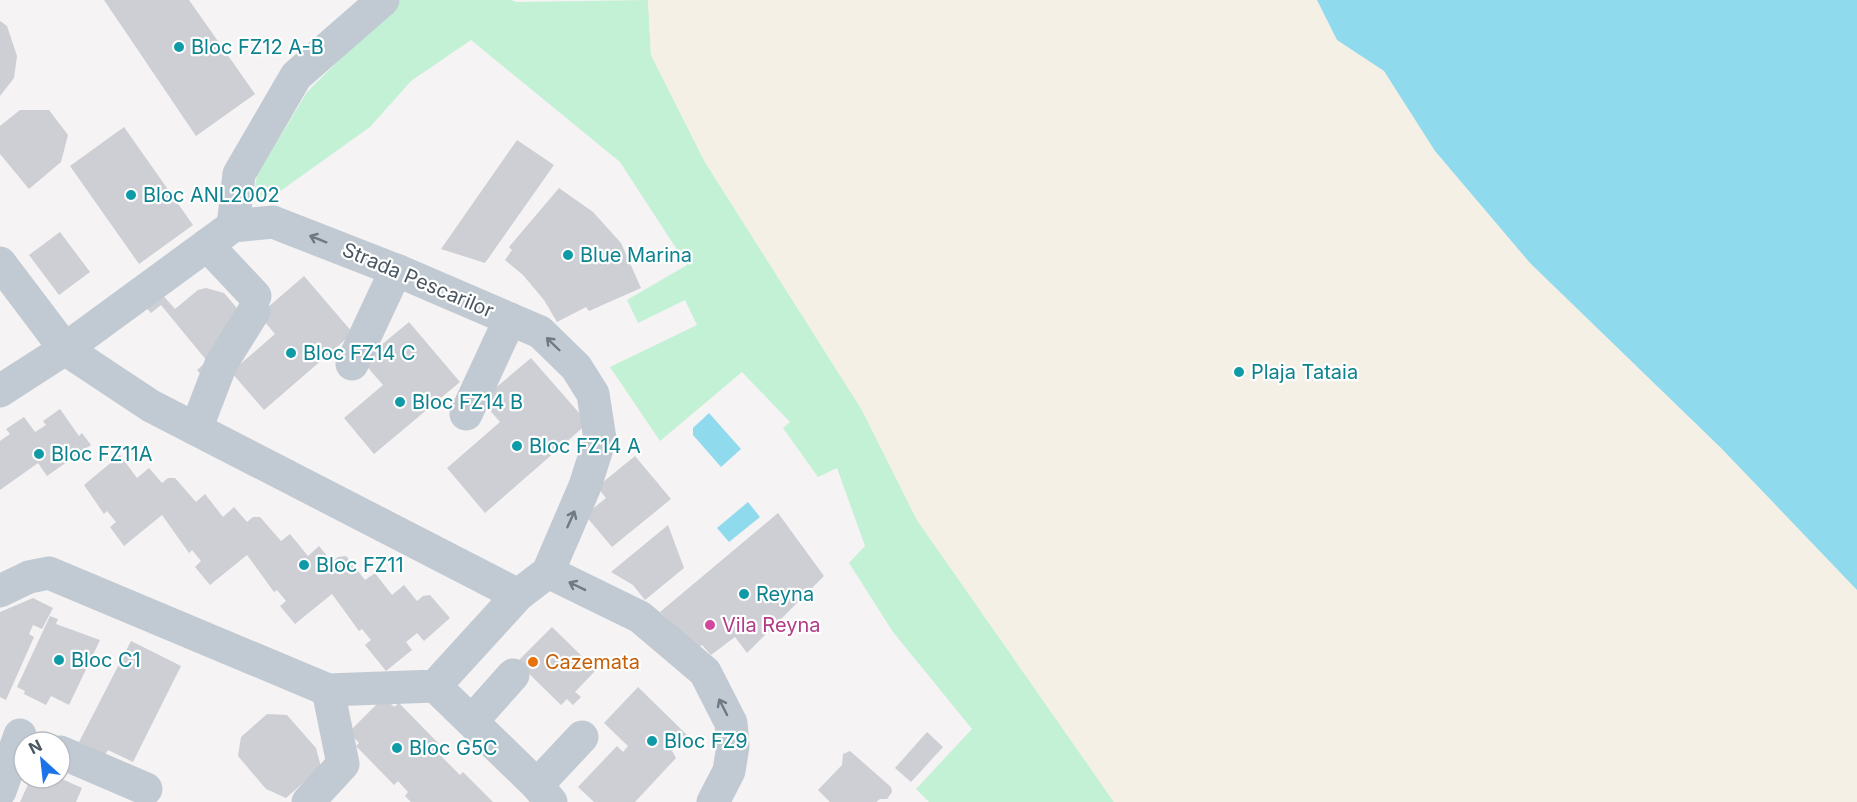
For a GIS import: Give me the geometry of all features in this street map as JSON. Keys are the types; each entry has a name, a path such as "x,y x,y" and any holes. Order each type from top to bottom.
{"street":[{"path":"0,392 65,349 233,226 239,174 296,76 383,0"},
{"name":"Strada Pescarilor","path":"233,226 273,222 396,270 540,332 576,367 593,394 600,439 585,486 548,572 518,595 435,686"},
{"path":"196,429 220,364 255,304 207,245"},
{"path":"0,263 65,349 151,406 518,595"},
{"path":"352,364 396,270"},
{"path":"466,414 510,319"},
{"path":"548,572 640,617 705,672 730,723 733,746 729,771 713,802"},
{"path":"0,591 29,577 49,573 328,690 435,686 544,793 582,737"},
{"path":"472,721 513,675"},
{"path":"308,802 343,764 328,690"},
{"path":"0,790 12,755"},
{"path":"72,757 146,789"}],"green space":[{"path":"400,0 511,0 516,2 648,0 651,55 705,162 862,410 917,520 1114,802 929,802 916,789 972,729 893,632 849,563 865,546 837,468 818,477 783,428 790,422 742,372 660,441 610,367 697,325 685,300 638,323 627,300 687,265 620,162 471,40 411,81 370,127 279,192 253,199 257,175 307,92"}],"sand":[{"name":"Plaja Tataia","path":"648,0 1317,0 1337,40 1384,71 1435,151 1530,263 1721,448 1857,590 1857,802 1114,802 917,520 862,410 705,162 651,55"}],"water":[{"path":"1317,0 1857,0 1857,590 1721,448 1530,263 1435,151 1384,71 1337,40"},
{"path":"709,413 741,449 721,467 693,435 693,428"},
{"path":"748,502 760,517 729,542 717,528"}],"building":[{"name":"Bloc FZ12 A-B","path":"104,0 189,0 255,94 196,136"},
{"path":"0,21 7,26 17,56 14,78 0,96"},
{"path":"20,110 49,110 68,135 61,162 29,189 0,154 0,126"},
{"name":"Bloc ANL2002","path":"124,127 193,225 139,264 70,166"},
{"path":"517,140 554,165 485,263 441,249"},
{"name":"Blue Marina","path":"559,188 593,212 621,243 641,288 589,311 586,307 557,322 544,300 523,275 505,260 512,250 509,247"},
{"path":"60,232 90,272 59,295 29,255"},
{"name":"Bloc FZ14 C","path":"304,276 353,333 264,410 231,372 275,334 259,315"},
{"path":"206,288 224,293 236,307 237,316 203,377 197,370 207,361 161,305 151,313 144,305 160,292 175,309 198,290"},
{"name":"Bloc FZ14 B","path":"409,322 460,382 374,454 344,418 383,385 362,361"},
{"name":"Bloc FZ14 A","path":"531,358 588,423 485,513 447,468 500,422 481,400"},
{"name":"Bloc FZ11A","path":"60,409 79,436 82,433 91,445 47,476 38,463 0,490 0,441 10,434 6,429 24,417 35,432 46,425 43,421"},
{"name":"Bloc FZ11","path":"120,455 137,478 149,468 162,483 168,478 175,478 196,502 205,494 223,517 234,507 247,522 253,517 260,517 281,541 290,534 308,556 319,546 332,562 338,557 346,556 365,580 375,573 392,595 404,585 417,601 423,596 430,595 450,618 424,641 417,633 406,642 412,650 386,671 365,645 371,640 362,629 359,631 332,594 295,624 280,606 286,601 277,590 274,592 247,555 210,585 195,567 201,561 192,550 189,553 162,515 124,546 110,527 116,522 107,511 104,514 84,485"},
{"path":"635,456 671,499 612,547 585,515 606,498 597,487"},
{"name":"Reyna","path":"778,513 824,576 747,653 735,637 711,655 702,645 698,648 660,612"},
{"path":"668,525 684,568 645,600 633,585 611,572"},
{"path":"33,598 53,608 42,629 33,625 29,634 34,637 6,700 0,697 0,612"},
{"name":"Bloc C1","path":"50,616 58,619 56,624 100,640 69,705 51,696 46,705 24,694 25,691 17,687"},
{"path":"552,627 596,670 575,692 581,697 573,705 567,699 561,705 517,662"},
{"path":"131,641 181,666 133,762 108,750 105,755 79,742"},
{"name":"Bloc FZ9","path":"638,687 687,735 672,751 676,758 635,802 594,802 578,787 617,746 623,752 628,746 604,723"},
{"name":"Bloc G5C","path":"384,697 394,707 399,703 440,745 435,750 460,775 463,772 493,802 411,802 405,796 408,792 398,781 394,785 356,746 359,743 349,732"},
{"path":"267,714 287,715 316,748 321,767 286,798 266,789 238,756 241,737"},
{"path":"927,732 943,747 911,782 895,768"},
{"path":"850,751 891,787 892,792 887,799 880,799 876,802 830,802 818,790 842,765 843,754"},
{"path":"72,783 82,788 76,802 20,802 26,790 72,790"}],"place":[{"name":"Bloc FZ12 A-B","path":"179,47"},
{"name":"Bloc ANL2002","path":"131,195"},
{"name":"Blue Marina","path":"568,255"},
{"name":"Bloc FZ14 C","path":"291,353"},
{"name":"Plaja Tataia","path":"1239,372"},
{"name":"Bloc FZ14 B","path":"400,402"},
{"name":"Bloc FZ14 A","path":"517,446"},
{"name":"Bloc FZ11A","path":"39,454"},
{"name":"Bloc FZ11","path":"304,565"},
{"name":"Reyna","path":"744,594"},
{"name":"Vila Reyna","path":"710,625"},
{"name":"Bloc C1","path":"59,660"},
{"name":"Cazemata","path":"533,662"},
{"name":"Bloc FZ9","path":"652,741"},
{"name":"Bloc G5C","path":"397,748"}]}
